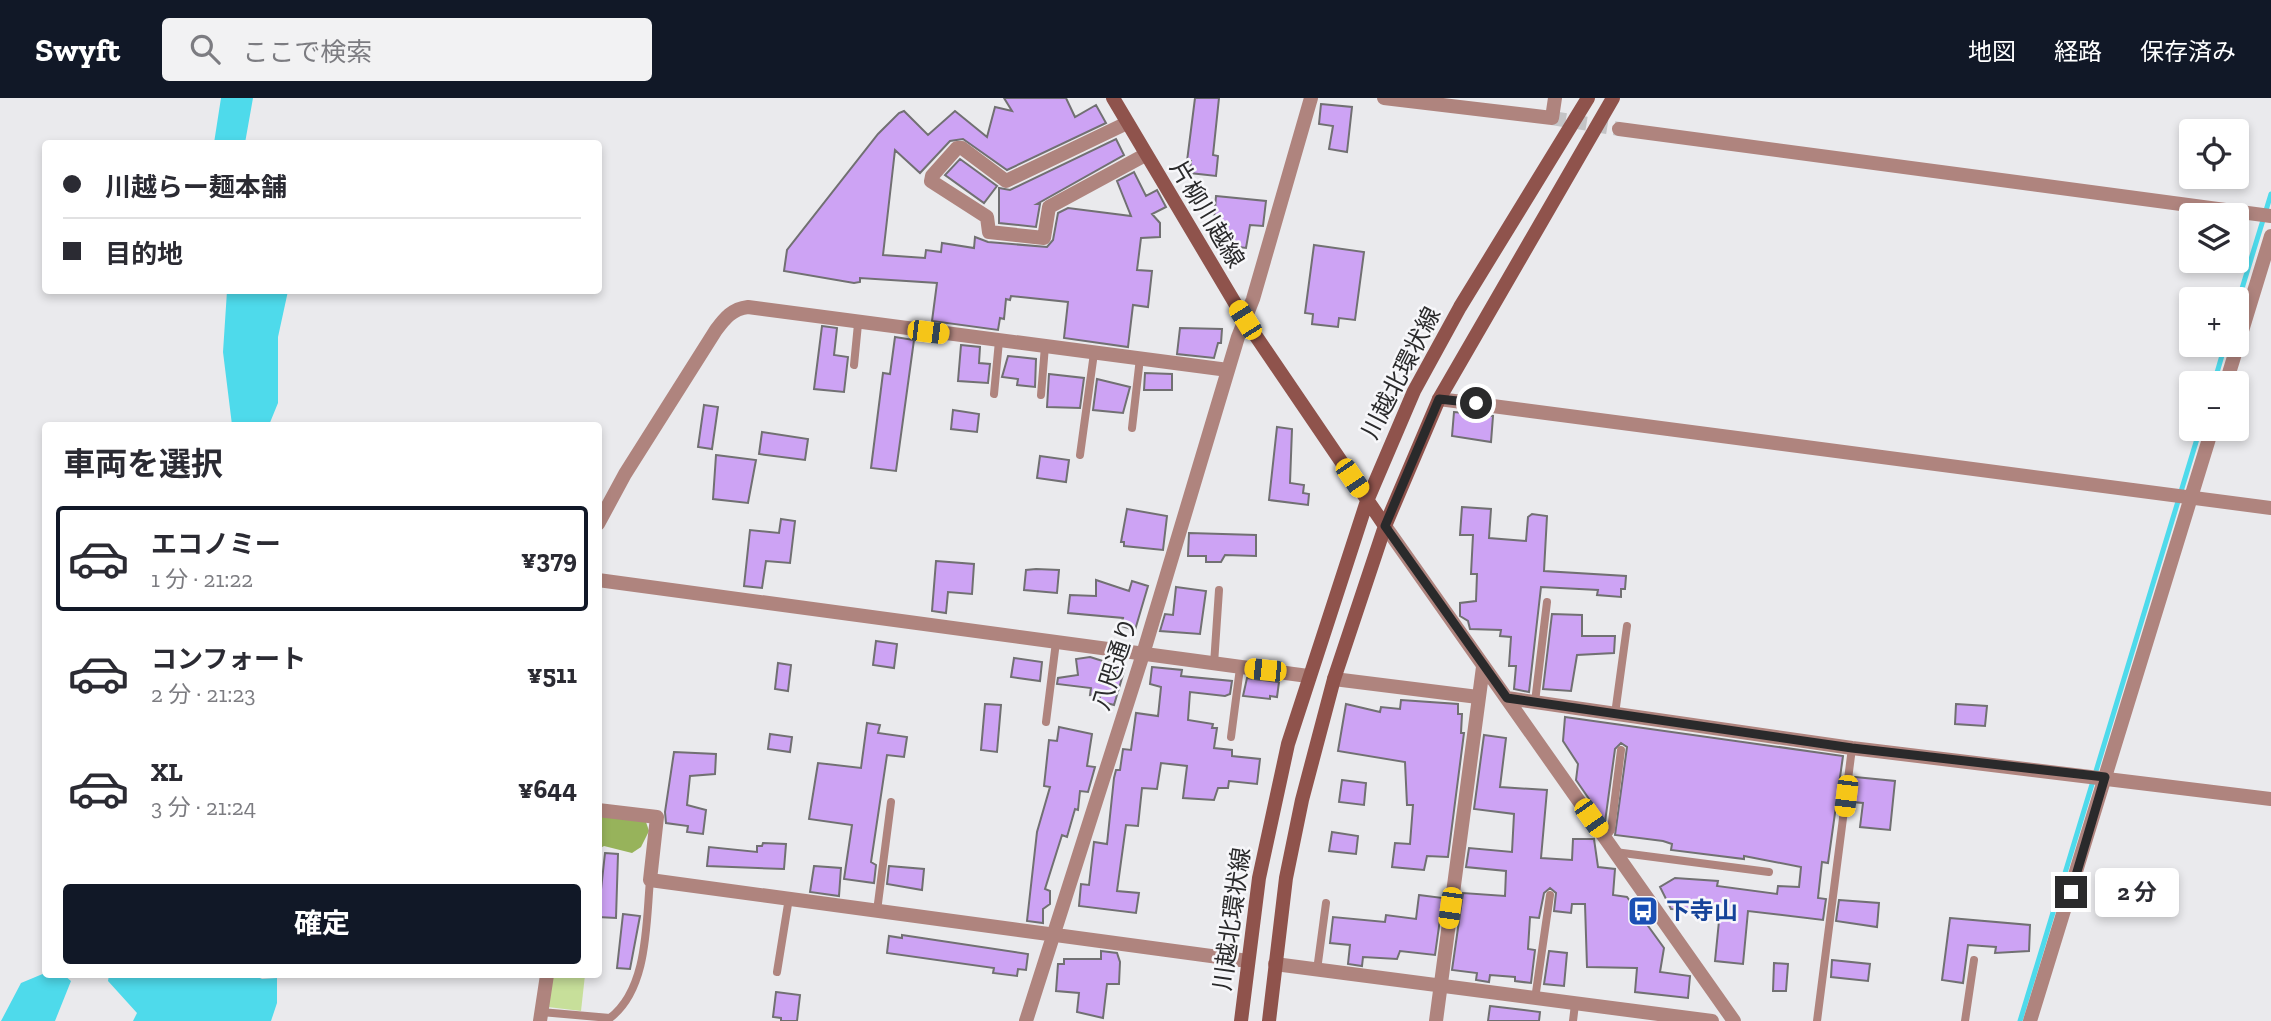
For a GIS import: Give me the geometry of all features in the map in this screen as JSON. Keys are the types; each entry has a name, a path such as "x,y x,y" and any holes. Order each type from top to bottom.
{"main road":[{"name":"片柳川越線","path":"1113,98 1245,320 1385,526"},
{"name":"川越北環状線","path":"1241,1021 1273,806 1308,676 1367,501 1414,391 1447,331 1588,98"},
{"name":"川越北環状線","path":"1269,1021 1295,830 1334,679 1385,526 1439,399 1613,98"}],"street":[{"name":"八咫通り","path":"1026,1021 1143,654 1311,98"},
{"path":"1384,98 1552,118 1555,98"},
{"path":"1127,123 1006,181 962,148 957,148 932,176 931,181 987,217 989,232 1044,238 1049,207 1145,155"},
{"path":"1619,129 2271,216"},
{"path":"2230,371 2271,236"},
{"path":"602,517 625,474 716,330 730,313 748,307 858,324 1228,370"},
{"path":"1439,399 2271,508"},
{"path":"2030,1021 2208,441"},
{"path":"1385,526 1734,1021"},
{"path":"602,581 1308,676"},
{"path":"1436,1021 1483,667"},
{"path":"1334,679 1478,697"},
{"path":"1507,698 1852,748 2271,799"},
{"path":"602,810 657,817 650,880 1248,961"},
{"path":"1275,964 1575,1004 1621,1015 1712,1021"},
{"path":"541,1016 547,978"}],"lane":[{"path":"854,365 858,324"},
{"path":"995,394 999,341"},
{"path":"1041,395 1045,346"},
{"path":"1080,455 1094,353"},
{"path":"1132,428 1140,358"},
{"path":"1214,664 1219,590"},
{"path":"1535,702 1547,602"},
{"path":"1615,713 1627,626"},
{"path":"1046,722 1056,642"},
{"path":"1231,737 1240,668"},
{"path":"1817,1021 1852,748"},
{"path":"1605,838 1611,830 1621,750"},
{"path":"877,911 891,802"},
{"path":"1615,852 1769,872"},
{"path":"541,1016 610,1018 621,1010 635,984 645,936 650,880"},
{"path":"1535,999 1550,894"},
{"path":"777,972 789,898"},
{"path":"1317,970 1326,903"},
{"path":"1965,1021 1974,960"},
{"path":"1573,1021 1575,1004"}],"green space":[{"path":"602,815 646,822 649,831 641,847 632,853 602,847"},
{"path":"553,978 585,978 581,1011 548,1007"}],"water":[{"path":"221,98 253,98 246,140 214,140"},
{"path":"227,294 287,294 278,337 278,403 270,422 232,422 223,352"},
{"path":"42,974 42,978 68,978 71,981 55,1021 1,1021 21,983"},
{"path":"108,978 277,978 277,1003 271,1021 133,1021 137,1013 108,981"}],"building":[{"path":"1004,98 1066,98 1075,117 1096,105 1106,123 1007,170 963,139 950,141 920,173 895,150 883,255 925,258 926,250 941,252 942,243 974,248 975,237 988,242 1047,247 1053,240 1058,213 1068,208 1131,216 1117,181 1134,172 1146,196 1157,190 1166,207 1152,214 1160,223 1160,237 1141,238 1137,270 1152,271 1148,307 1133,305 1128,347 1064,338 1068,302 1011,296 1010,300 1006,299 1004,319 1000,318 998,330 932,321 937,283 860,278 860,282 854,283 784,271 787,250 878,134 899,113 904,111 928,135 955,111 987,137 995,107 1012,111"},
{"path":"1195,98 1219,98 1213,155 1218,156 1216,176 1190,173 1191,161 1187,161"},
{"path":"1321,104 1352,107 1347,152 1329,149 1333,126 1319,124"},
{"path":"1116,139 1124,155 1037,204 1040,204 1036,227 999,223 999,188 1010,190"},
{"path":"960,159 997,186 984,203 945,175"},
{"path":"1216,196 1266,201 1263,226 1250,225 1246,248 1223,245 1226,222 1214,221"},
{"path":"1314,245 1364,252 1355,320 1339,318 1338,327 1312,324 1313,314 1305,313"},
{"path":"822,326 837,328 834,355 848,357 844,392 814,389"},
{"path":"1180,328 1222,329 1221,343 1218,343 1214,358 1177,354"},
{"path":"895,337 914,340 896,471 871,468 883,373 890,374"},
{"path":"961,345 980,347 979,363 990,364 988,383 958,381"},
{"path":"1008,356 1036,359 1035,387 1017,385 1018,379 1002,377"},
{"path":"1145,373 1172,374 1172,390 1144,390"},
{"path":"1049,374 1084,378 1080,408 1047,407"},
{"path":"1097,379 1130,387 1123,413 1093,410"},
{"path":"704,405 718,407 712,449 698,447"},
{"path":"953,410 979,414 977,432 951,429"},
{"path":"1454,412 1493,416 1491,442 1452,436"},
{"path":"1277,427 1292,429 1290,483 1304,485 1303,493 1309,494 1308,505 1269,500"},
{"path":"762,432 808,439 805,460 759,454"},
{"path":"716,455 756,460 748,503 713,499"},
{"path":"1040,456 1069,460 1066,482 1037,478"},
{"path":"1462,507 1491,509 1489,538 1526,541 1528,517 1532,514 1547,516 1544,571 1626,576 1621,597 1597,595 1598,590 1541,587 1529,692 1514,689 1516,666 1509,666 1511,637 1500,636 1501,630 1470,629 1468,621 1460,616 1460,603 1476,601 1477,574 1471,574 1473,535 1460,535"},
{"path":"1127,509 1167,516 1163,550 1124,546 1124,542 1121,542"},
{"path":"781,519 795,521 790,563 766,561 762,588 744,586 750,530 779,533"},
{"path":"1189,533 1256,535 1256,556 1225,555 1221,562 1206,562 1206,556 1188,556"},
{"path":"936,561 974,564 972,594 948,592 946,613 932,611"},
{"path":"1026,570 1059,570 1057,593 1024,590"},
{"path":"1096,580 1129,591 1132,581 1148,586 1135,630 1121,626 1123,618 1068,613 1070,595 1096,596"},
{"path":"1176,587 1206,591 1200,634 1160,631 1165,614 1173,615"},
{"path":"1552,614 1582,615 1582,636 1615,636 1614,653 1577,655 1571,691 1543,689"},
{"path":"876,641 897,644 894,668 873,665"},
{"path":"1090,657 1125,668 1114,705 1099,701 1101,693 1090,695 1091,688 1057,684 1058,678 1078,675 1076,659"},
{"path":"1014,658 1042,662 1040,681 1011,677"},
{"path":"778,663 791,665 788,691 775,689"},
{"path":"1152,667 1182,670 1181,676 1232,681 1230,694 1225,696 1190,692 1188,720 1213,724 1212,728 1217,728 1214,748 1232,750 1232,756 1260,759 1257,784 1229,781 1228,788 1218,788 1214,800 1183,798 1187,766 1161,763 1157,789 1142,788 1138,826 1126,825 1117,891 1139,893 1136,913 1079,906 1081,884 1089,885 1094,842 1107,844 1114,778 1116,770 1120,770 1123,749 1131,750 1136,713 1158,716 1161,687 1150,684"},
{"path":"1247,678 1279,682 1277,697 1270,696 1270,699 1243,696"},
{"path":"1401,700 1458,704 1458,714 1462,714 1461,733 1464,733 1448,857 1427,856 1424,870 1392,867 1395,843 1410,844 1413,805 1407,805 1405,762 1338,751 1346,704 1380,712 1381,707 1400,709"},
{"path":"985,704 1001,705 997,752 981,750"},
{"path":"1956,704 1987,706 1985,726 1955,724"},
{"path":"1565,717 1843,756 1828,863 1822,862 1818,898 1826,899 1823,920 1748,911 1743,964 1715,961 1720,911 1671,909 1660,887 1675,878 1718,881 1717,886 1777,894 1778,886 1799,887 1801,867 1744,856 1744,859 1671,850 1672,844 1663,841 1615,835 1627,747 1621,743 1615,749 1605,822 1576,780 1578,764 1563,741"},
{"path":"867,723 880,725 878,733 907,737 904,757 887,755 871,862 876,865 874,883 844,879 852,825 809,819 818,763 861,768"},
{"path":"1059,727 1092,734 1087,766 1095,767 1088,792 1080,791 1078,810 1075,809 1067,837 1062,835 1045,889 1050,891 1050,904 1043,909 1043,923 1027,921 1037,832 1050,787 1044,786 1049,740 1057,741"},
{"path":"770,734 792,737 790,752 768,749"},
{"path":"1484,735 1506,738 1500,787 1547,790 1541,858 1572,860 1573,839 1594,839 1598,867 1615,869 1613,895 1627,897 1664,948 1660,972 1690,976 1688,998 1635,992 1637,968 1587,967 1585,904 1572,904 1571,913 1554,911 1556,893 1550,888 1544,893 1539,918 1530,917 1528,949 1535,950 1531,983 1515,981 1515,977 1490,975 1489,982 1476,980 1477,973 1452,970 1463,893 1505,896 1506,871 1466,867 1469,848 1512,852 1514,814 1474,809"},
{"path":"674,752 716,754 715,774 690,776 687,805 706,810 703,834 687,832 688,826 666,823 665,812"},
{"path":"1855,777 1895,781 1890,830 1860,827 1863,803 1852,802"},
{"path":"1342,780 1366,783 1364,805 1339,802"},
{"path":"1332,832 1358,836 1356,854 1329,851"},
{"path":"763,843 786,844 784,869 707,866 709,847 757,852 757,846 762,846"},
{"path":"605,853 618,854 616,918 602,917"},
{"path":"814,866 841,868 839,896 810,892"},
{"path":"889,866 924,869 922,890 887,884"},
{"path":"1419,895 1443,898 1435,955 1400,951 1397,959 1363,957 1362,966 1348,964 1350,945 1330,943 1333,917 1385,922 1386,915 1416,919"},
{"path":"1839,900 1879,903 1877,927 1836,921"},
{"path":"623,914 640,916 630,969 617,968"},
{"path":"1950,918 2030,925 2029,951 1995,953 1996,947 1968,945 1963,983 1942,980"},
{"path":"902,935 1028,954 1026,970 1018,969 1017,976 993,973 994,968 887,953 889,936 902,938"},
{"path":"1101,951 1117,953 1120,962 1119,984 1107,984 1103,1018 1077,1012 1079,993 1056,991 1058,964 1064,964 1064,959 1101,959"},
{"path":"1549,951 1567,953 1564,986 1544,984"},
{"path":"1832,960 1870,964 1868,981 1831,977"},
{"path":"1774,963 1788,964 1786,991 1773,991"},
{"path":"776,992 800,995 797,1021 781,1021 781,1018 773,1017"},
{"path":"1490,1006 1540,1012 1539,1021 1488,1021"}],"waterway":[{"path":"2242,287 2271,194"},
{"path":"2217,371 2222,357"},
{"path":"2020,1021 2196,441"}],"tunnel":[{"path":"1552,118 1619,129"}],"place":[{"name":"下寺山","path":"1643,911"}],"route":[{"path":"1476,403 1439,399 1415,450 1385,526 1507,698 1852,748 2105,777 2071,892"}]}
